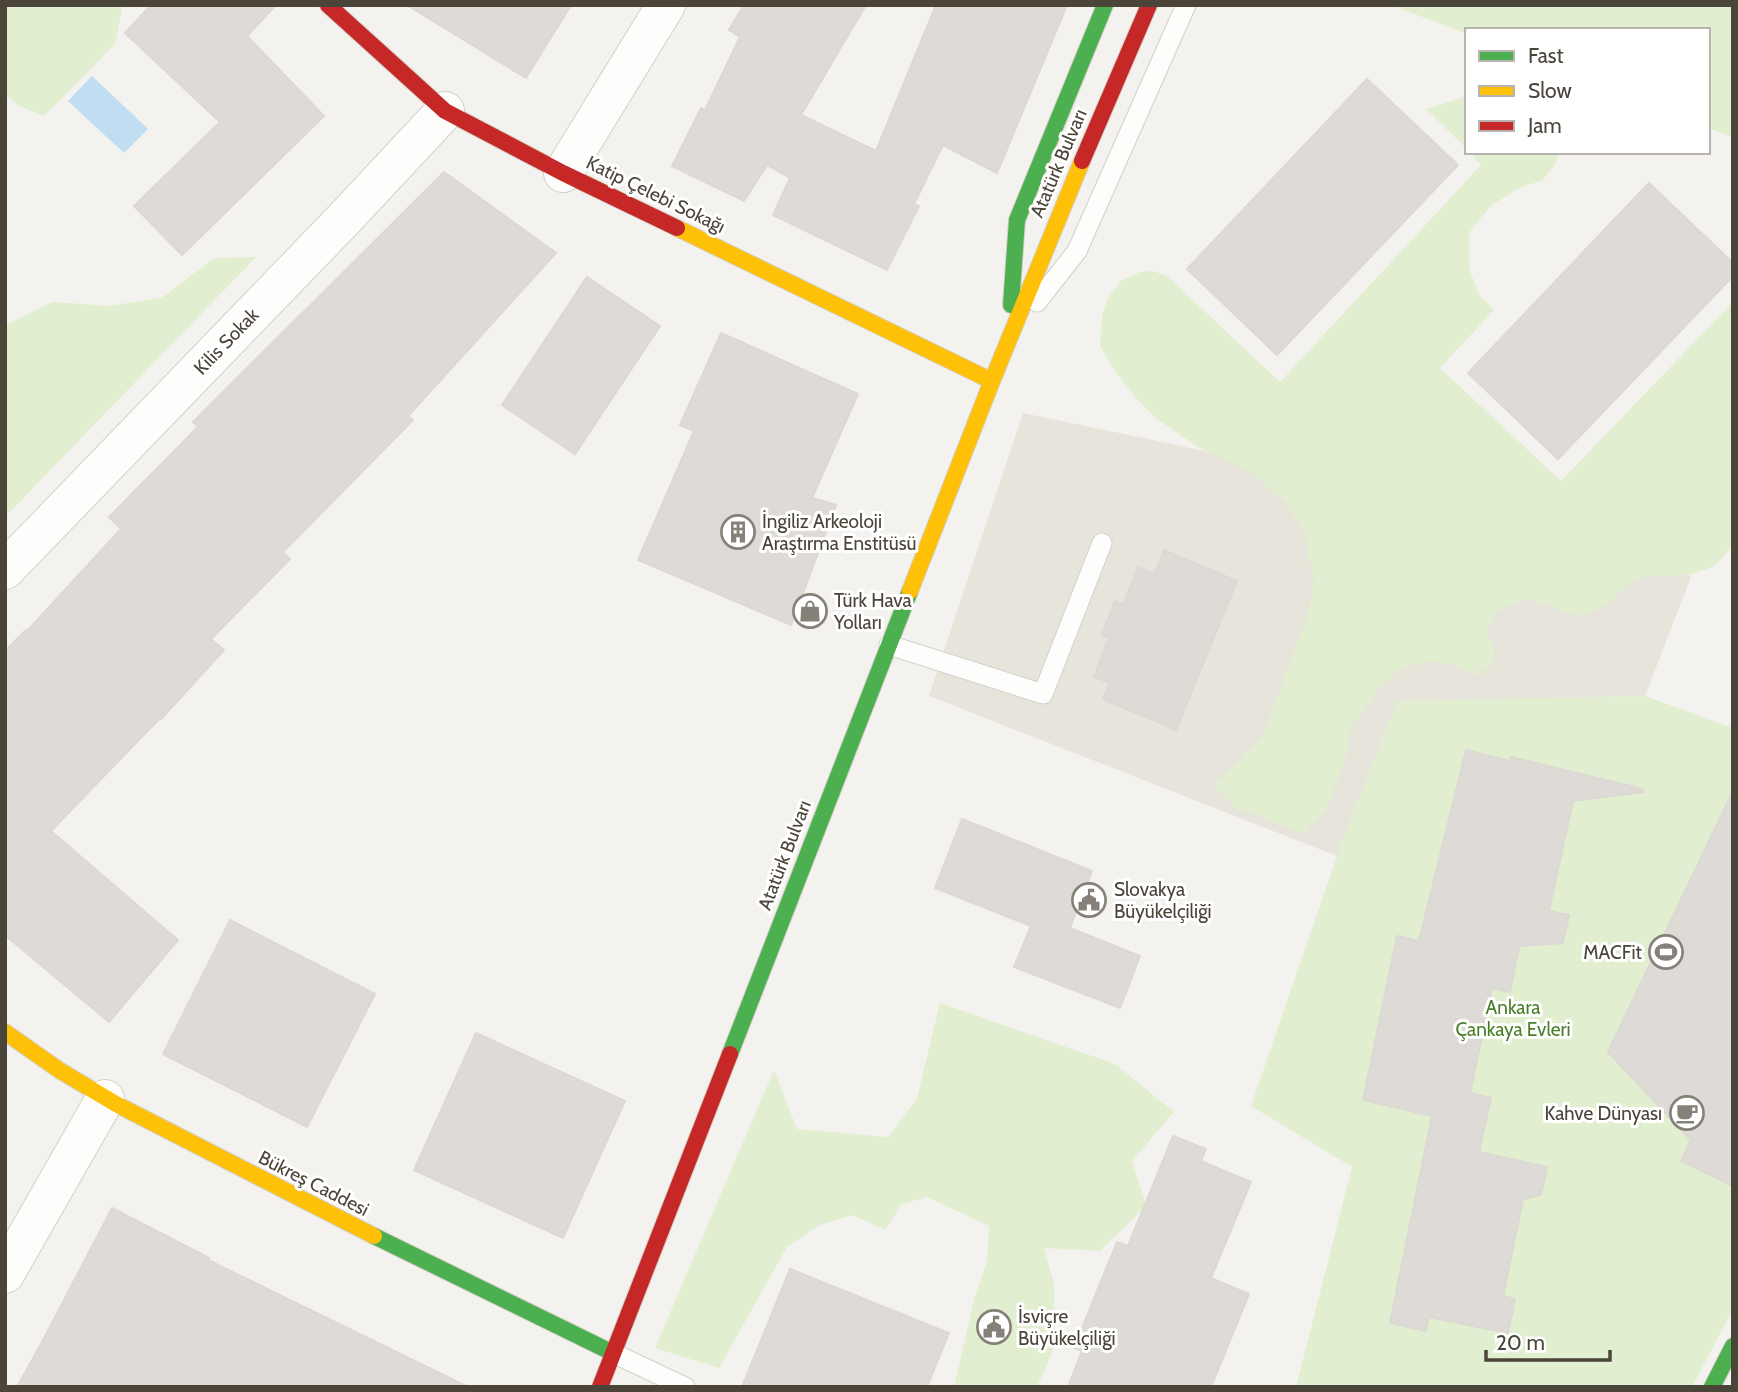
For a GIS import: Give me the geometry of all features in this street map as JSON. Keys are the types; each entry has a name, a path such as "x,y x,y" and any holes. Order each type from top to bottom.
{"main road":[{"name":"Katip Çelebi Sokağı","path":"328,5 445,111 563,173 992,381"},
{"name":"Atatürk Bulvarı","path":"1009,339 1017,220 1105,5"},
{"name":"Atatürk Bulvarı","path":"600,1387 992,381 1073,181 1149,5"},
{"name":"Bükreş Caddesi","path":"5,1032 29,1051 105,1099 345,1223 613,1353"},
{"path":"1712,1387 1733,1346"}],"street":[{"path":"563,173 666,5"},
{"name":"Kilis Sokak","path":"5,570 445,111"},
{"path":"5,1274 105,1099"}],"lane":[{"path":"1009,339 1077,251 1186,5"},
{"path":"889,645 1043,694 1102,543"},
{"path":"613,1353 685,1387"}],"shaded area":[{"path":"1023,413 1447,501 1691,577 1645,696 1397,701 1337,856 929,696"}],"green space":[{"path":"5,5 123,5 115,44 44,116 19,106 5,95"},
{"path":"1391,5 1733,5 1733,137 1710,129 1710,28 1465,28 1465,33"},
{"path":"1465,97 1465,147 1426,109"},
{"path":"1472,154 1558,154 1556,163 1542,181 1523,186 1490,206 1469,233 1469,269 1480,296 1494,310 1440,368 1561,481 1733,302 1733,545 1715,566 1689,575 1638,577 1603,607 1580,617 1525,599 1498,611 1486,627 1494,650 1493,665 1476,675 1456,666 1433,661 1403,667 1380,687 1352,726 1344,763 1327,808 1303,834 1235,807 1213,784 1238,763 1262,737 1308,614 1314,582 1305,534 1287,504 1251,472 1198,447 1157,419 1136,398 1116,373 1100,346 1102,315 1108,298 1122,280 1140,272 1153,271 1167,276 1280,382 1481,165"},
{"path":"256,257 5,517 5,325 53,302 110,306 163,297 214,258"},
{"name":"Ankara Çankaya Evleri","path":"1645,696 1733,728 1733,1309 1692,1387 1296,1387 1352,1167 1251,1106 1337,856 1397,701"},
{"path":"940,1003 1115,1064 1174,1112 1132,1161 1146,1206 1100,1251 1044,1248 1054,1284 1055,1346 1037,1387 954,1387 975,1296 987,1262 989,1226 927,1197 902,1204 885,1230 852,1215 820,1225 787,1247 719,1368 655,1348 774,1070 797,1129 888,1137 917,1098"}],"water":[{"path":"92,76 148,129 124,153 68,101"}],"building":[{"path":"151,5 276,5 247,36 324,116 182,255 134,206 220,122 125,33"},
{"path":"407,5 571,5 526,78"},
{"path":"744,5 866,5 801,115 876,151 936,5 1067,5 997,173 943,145 914,204 919,206 887,270 773,215 790,178 767,165 744,201 672,166 701,108 705,110 740,37 729,30"},
{"path":"1367,79 1458,165 1277,355 1187,269"},
{"path":"444,172 556,253 408,416 413,420 283,552 290,559 211,639 224,650 161,719 51,831 178,940 109,1022 5,935 5,651 27,631 121,529 109,517 198,427 193,422"},
{"path":"1649,183 1733,263 1733,276 1558,459 1468,373"},
{"path":"587,277 660,326 575,454 502,405"},
{"path":"721,333 858,394 812,498 836,505 791,625 638,560 694,431 680,425"},
{"path":"1164,550 1237,581 1176,730 1103,699 1110,683 1094,677 1109,638 1102,635 1115,601 1123,605 1138,567 1155,574"},
{"path":"1466,750 1510,761 1511,757 1643,789 1643,792 1573,801 1549,911 1569,915 1563,943 1519,946 1510,992 1492,988 1470,1093 1491,1098 1479,1152 1547,1167 1541,1195 1523,1199 1503,1296 1515,1299 1508,1333 1429,1317 1426,1331 1390,1323 1432,1116 1363,1100 1397,936 1419,941"},
{"path":"1733,791 1733,1186 1681,1161 1691,1140 1608,1052"},
{"path":"962,819 1092,871 1070,928 1140,956 1120,1008 1014,967 1031,926 935,888"},
{"path":"230,920 375,994 307,1127 163,1054"},
{"path":"476,1033 625,1101 563,1238 414,1170"},
{"path":"1173,1136 1206,1149 1201,1161 1251,1182 1211,1278 1249,1294 1211,1387 1068,1387 1082,1351 1074,1348 1117,1242 1128,1246"},
{"path":"112,1208 209,1258 208,1260 468,1387 17,1387"},
{"path":"790,1269 949,1333 927,1387 742,1387"}],"traffic: fast":[{"path":"1011,305 1017,220 1105,5"},
{"path":"730,1054 910,591"},
{"path":"374,1236 613,1353"},
{"path":"1712,1387 1733,1346"}],"traffic: slow":[{"path":"910,591 1082,161"},
{"path":"677,228 992,381"},
{"path":"5,1032 59,1070 116,1104 374,1236"}],"traffic: jam":[{"path":"328,5 445,111 563,173 677,228"},
{"path":"1082,161 1149,5"},
{"path":"600,1387 730,1054"}],"place":[{"name":"İngiliz Arkeoloji Araştırma Enstitüsü","path":"738,532"},
{"name":"Türk Hava Yolları","path":"810,611"},
{"name":"Slovakya Büyükelçiliği","path":"1089,900"},
{"name":"MACFit","path":"1666,952"},
{"name":"Kahve Dünyası","path":"1687,1113"},
{"name":"İsviçre Büyükelçiliği","path":"994,1327"}]}
